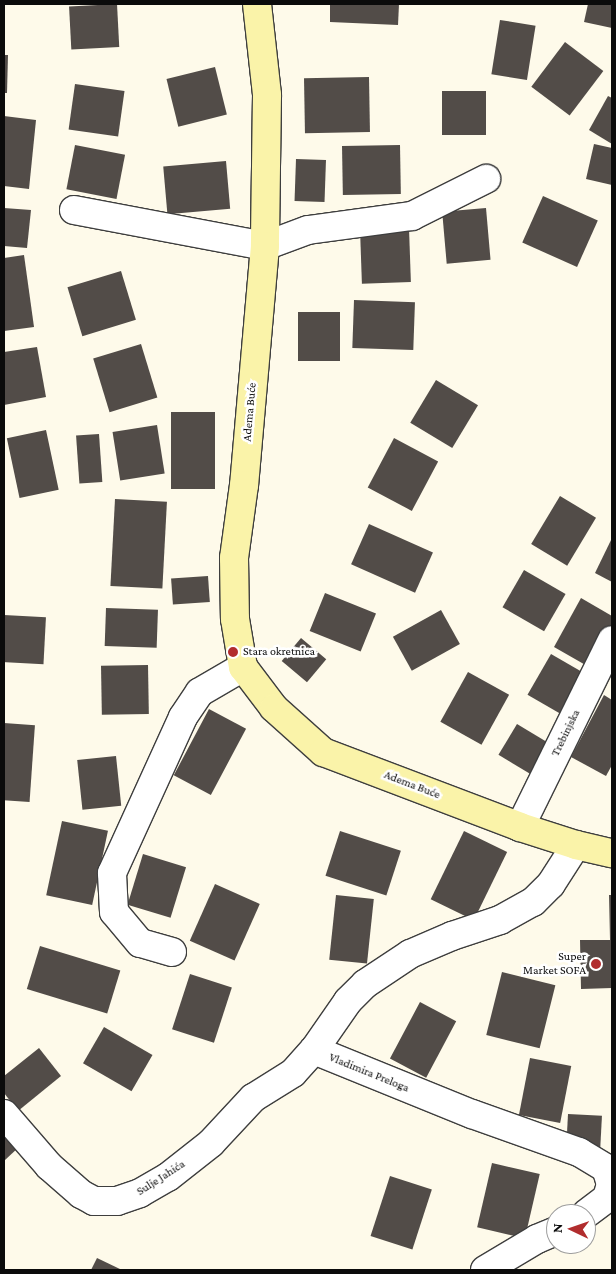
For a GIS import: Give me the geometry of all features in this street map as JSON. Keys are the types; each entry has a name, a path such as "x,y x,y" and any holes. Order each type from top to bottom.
{"street":[{"name":"Adema Buće","path":"257,4 267,95 264,246 244,485 234,558 235,619 244,667 274,708 323,752 520,827 576,845 612,854"},
{"path":"74,210 264,246 308,230 412,216 486,179"},
{"name":"Trebinjska","path":"520,827 612,640"},
{"path":"172,952 140,943 114,912 112,873 183,717 200,692 244,667"},
{"name":"Vladimira Preloga","path":"576,845 551,884 533,902 500,920 452,936 410,954 365,984 348,1002 314,1050 472,1114 585,1156 606,1168 612,1184 607,1198 596,1206"},
{"name":"Sulje Jahića","path":"4,1114 48,1166 81,1194 94,1201 117,1201 140,1194 168,1177 211,1143 253,1098 293,1073 314,1050"},
{"path":"485,1270 546,1235"}],"building":[{"path":"117,4 119,47 71,49 69,7"},
{"path":"330,4 399,4 398,25 330,22"},
{"path":"588,4 612,4 612,28 584,22"},
{"path":"500,20 536,26 527,80 491,74"},
{"path":"565,42 603,71 570,116 531,87"},
{"path":"4,55 8,55 7,93 4,93"},
{"path":"215,67 227,115 178,127 166,79"},
{"path":"369,77 370,132 305,133 304,78"},
{"path":"75,84 125,91 118,137 69,130"},
{"path":"442,91 486,91 486,135 442,135"},
{"path":"608,96 612,98 612,144 589,130"},
{"path":"4,116 36,120 29,189 4,186"},
{"path":"594,144 612,148 612,185 586,179"},
{"path":"75,145 125,155 116,199 66,189"},
{"path":"400,145 401,194 343,195 342,146"},
{"path":"296,159 326,160 325,202 295,201"},
{"path":"226,161 230,209 167,214 163,166"},
{"path":"543,196 598,220 577,267 522,243"},
{"path":"4,208 31,210 27,248 4,246"},
{"path":"486,208 491,260 447,264 442,212"},
{"path":"409,228 411,282 362,284 360,230"},
{"path":"24,255 34,327 4,331 4,258"},
{"path":"121,271 136,320 82,336 67,287"},
{"path":"354,300 415,302 413,350 352,348"},
{"path":"298,312 340,312 340,361 298,361"},
{"path":"141,344 157,398 110,412 93,359"},
{"path":"37,347 46,397 4,405 4,352"},
{"path":"436,380 478,405 452,448 410,423"},
{"path":"171,412 215,412 215,489 171,489"},
{"path":"157,425 165,473 120,480 113,432"},
{"path":"46,430 59,490 20,498 7,438"},
{"path":"99,434 102,482 79,483 76,436"},
{"path":"394,438 438,461 412,511 368,487"},
{"path":"560,496 596,518 567,566 531,544"},
{"path":"115,499 167,502 162,589 110,586"},
{"path":"369,524 433,552 415,593 351,564"},
{"path":"612,538 612,582 595,573"},
{"path":"524,570 566,594 544,631 502,607"},
{"path":"208,576 210,602 173,605 171,579"},
{"path":"325,593 376,614 361,652 310,631"},
{"path":"581,598 612,616 612,627 589,667 554,647"},
{"path":"106,608 158,610 157,648 105,646"},
{"path":"441,610 460,644 412,671 393,637"},
{"path":"4,615 46,617 43,664 4,662"},
{"path":"301,638 326,659 307,682 282,661"},
{"path":"551,654 585,674 561,714 528,695"},
{"path":"148,665 149,714 102,715 101,666"},
{"path":"468,672 509,695 481,745 440,722"},
{"path":"604,695 612,700 612,765 606,776 571,757"},
{"path":"209,709 246,729 211,795 174,775"},
{"path":"4,723 35,725 30,802 4,800"},
{"path":"517,724 557,748 539,779 498,755"},
{"path":"116,756 121,806 82,810 77,760"},
{"path":"62,821 108,831 92,905 46,895"},
{"path":"340,831 401,851 386,895 325,876"},
{"path":"464,831 507,852 474,920 431,899"},
{"path":"143,854 186,867 171,918 128,905"},
{"path":"215,884 260,904 235,961 190,941"},
{"path":"336,895 374,899 367,964 329,960"},
{"name":"Super Market SOFA","path":"609,895 612,895 612,988 581,989 580,940 610,940"},
{"path":"40,946 120,971 107,1014 27,989"},
{"path":"502,972 555,985 540,1048 486,1035"},
{"path":"190,974 232,988 214,1043 172,1029"},
{"path":"420,1002 456,1021 426,1078 390,1059"},
{"path":"104,1027 152,1055 131,1091 83,1063"},
{"path":"39,1048 61,1076 18,1111 4,1093 4,1076"},
{"path":"530,1058 571,1066 560,1123 519,1115"},
{"path":"568,1114 602,1116 600,1148 566,1146"},
{"path":"4,1129 20,1146 4,1161"},
{"path":"492,1163 540,1174 525,1238 477,1227"},
{"path":"390,1176 432,1190 412,1250 371,1236"},
{"path":"97,1258 122,1270 91,1270"}],"place":[{"name":"Stara okretnica","path":"233,652"},
{"name":"Super Market SOFA","path":"596,964"}]}
